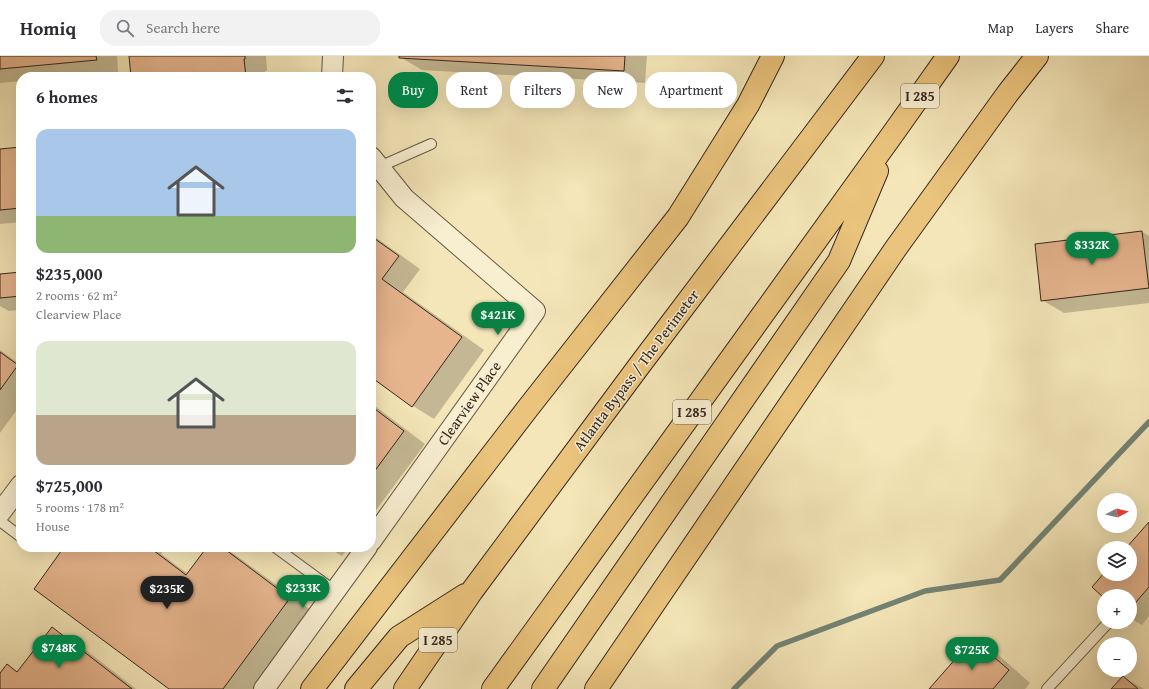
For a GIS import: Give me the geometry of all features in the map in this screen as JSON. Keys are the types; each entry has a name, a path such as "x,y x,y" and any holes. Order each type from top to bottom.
{"highway":[{"path":"312,689 528,408 678,217 748,105 773,56"},
{"name":"Atlanta Bypass / The Perimeter","path":"404,689 472,591 639,366 873,56"},
{"name":"I 285","path":"492,689 948,56"},
{"path":"596,689 896,248 1008,93 1037,56"},
{"path":"543,689 839,261 892,135"},
{"path":"356,689 399,637 472,591"}],"street":[{"path":"332,72 333,56"},
{"name":"Clearview Place","path":"376,163 404,198 535,311 376,534"},
{"path":"0,513 16,492"},
{"path":"264,689 363,552"}],"lane":[{"path":"376,162 431,144"},
{"path":"0,521 16,533"},
{"path":"282,552 335,591"},
{"path":"1047,689 1102,629"}],"building":[{"path":"0,56 96,56 97,60 0,69"},
{"path":"129,56 245,56 245,72 131,72"},
{"path":"399,56 625,56 624,71 399,58"},
{"path":"16,147 16,208 0,210 0,149"},
{"path":"1142,231 1149,288 1041,301 1035,244"},
{"path":"376,240 399,256 382,279 462,337 412,407 376,381"},
{"path":"16,272 16,296 0,298 0,274"},
{"path":"0,352 16,364 16,368 0,390"},
{"path":"376,410 404,431 376,469"},
{"path":"1149,522 1149,587 1137,601 1137,589 1097,589 1097,592 1092,587 1097,581 1137,581 1137,541 1132,541"},
{"path":"60,552 156,552 186,575 203,552 229,552 290,598 223,689 169,689 34,589"},
{"path":"52,627 132,689 0,689 0,673 7,664 17,672"},
{"path":"973,639 1009,670 993,689 929,689"},
{"path":"1122,677 1124,677 1138,689 1111,689"}],"waterway":[{"path":"734,689 777,646 925,591 1000,580 1149,422"}]}
